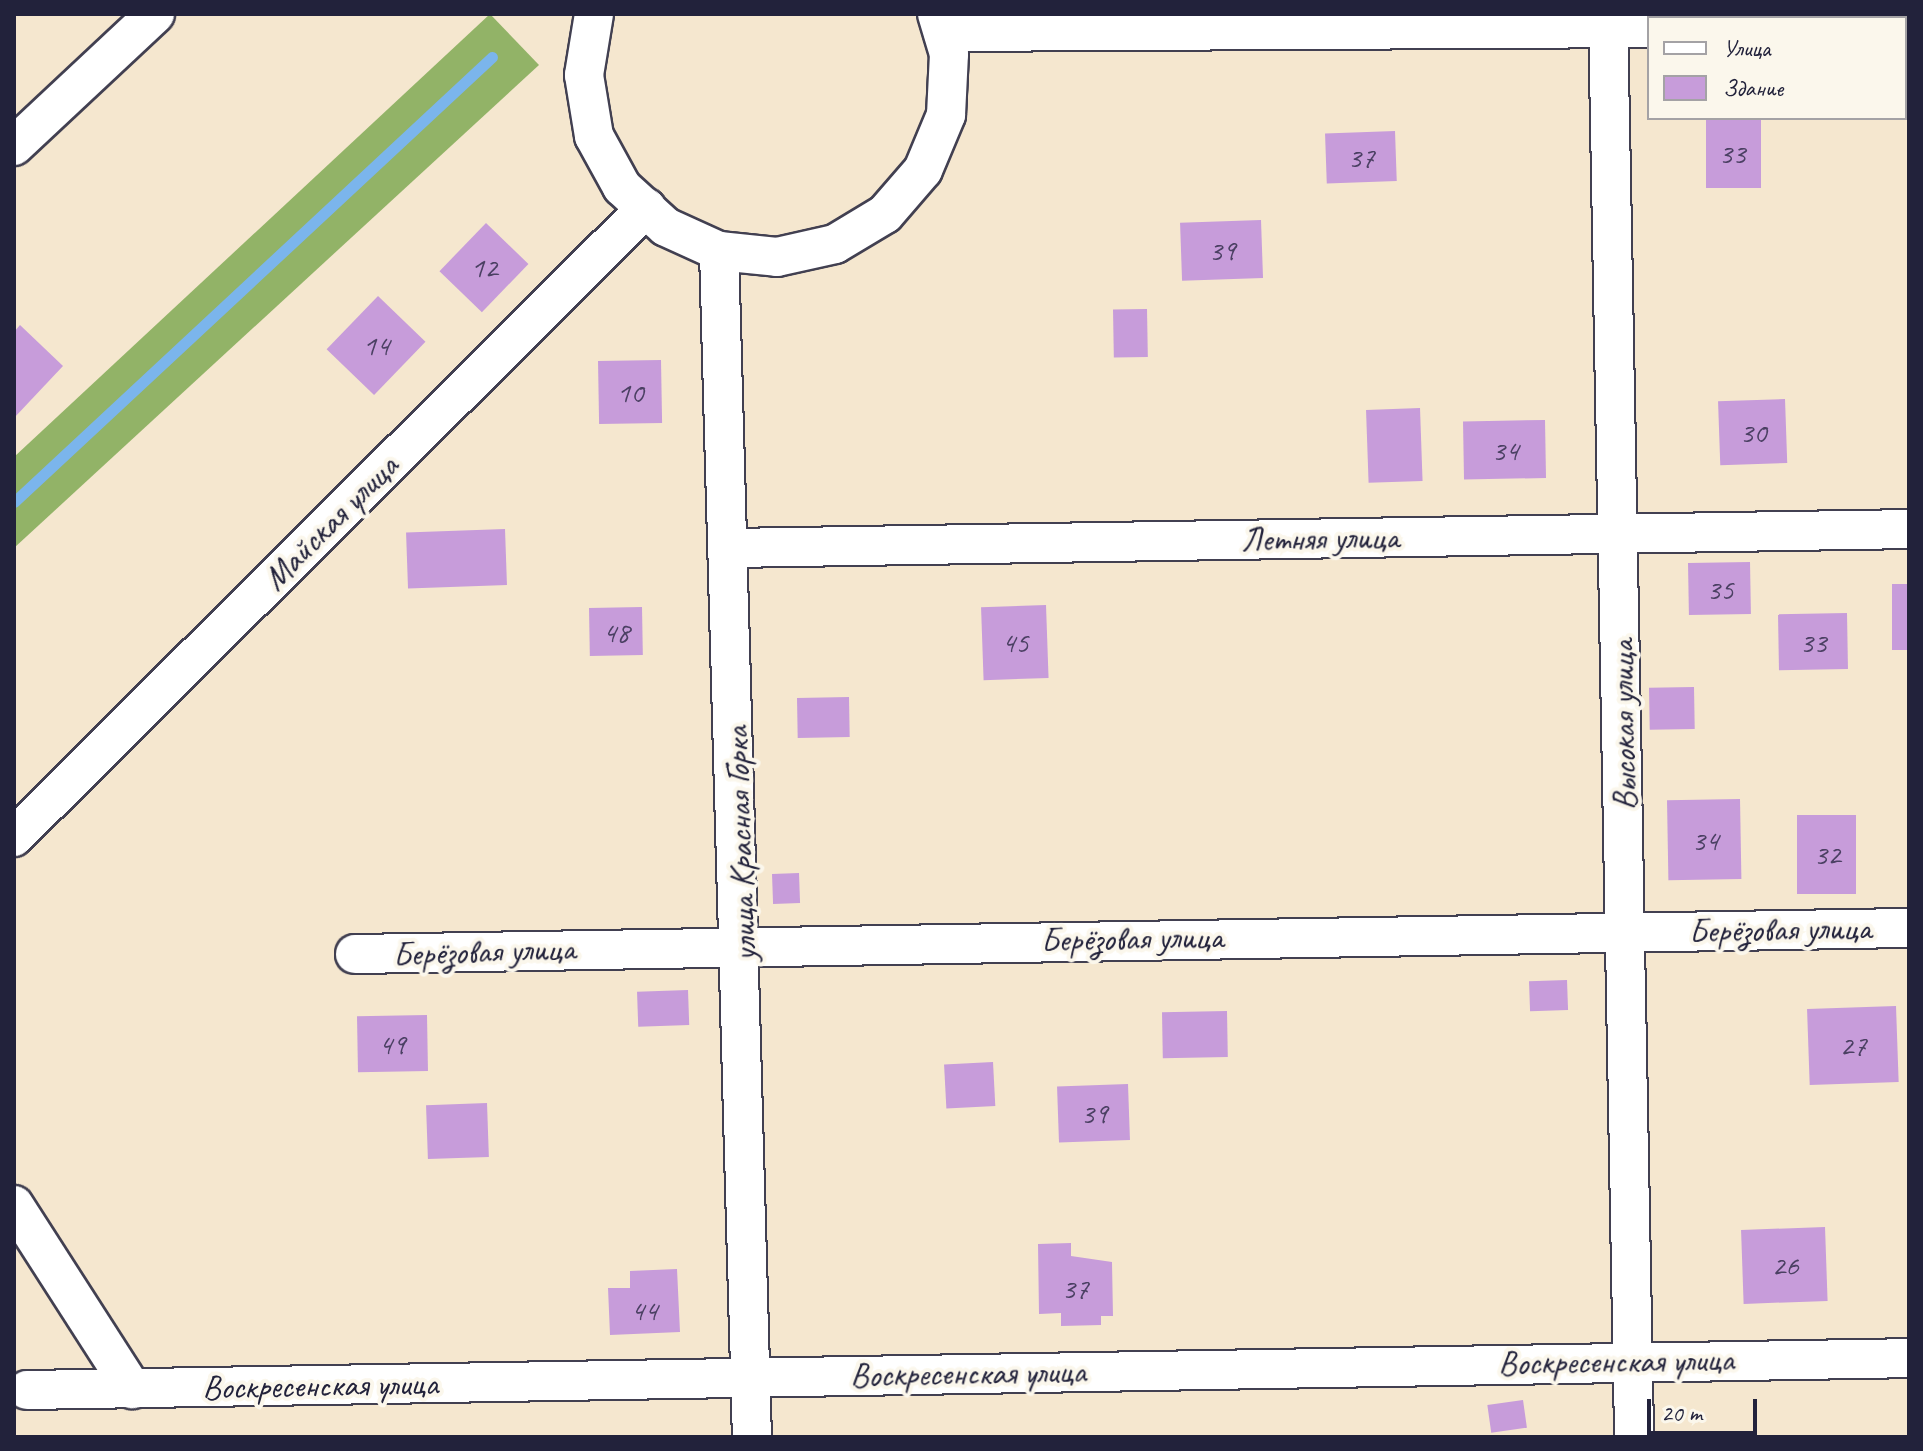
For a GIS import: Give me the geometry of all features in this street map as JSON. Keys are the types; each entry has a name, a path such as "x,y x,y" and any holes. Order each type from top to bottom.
{"street":[{"path":"14,146 155,14"},
{"path":"583,23 584,75 594,136 622,187 666,227 719,251 777,257 835,244 885,214 923,170 946,115 940,23 1608,21 1647,28"},
{"name":"Высокая улица","path":"1608,21 1634,1437"},
{"name":"Майская улица","path":"14,837 646,208"},
{"name":"улица Красная Горка","path":"719,251 743,944 752,1437"},
{"name":"Летняя улица","path":"730,548 1909,529"},
{"name":"Берёзовая улица","path":"355,954 743,944 1909,928"},
{"path":"14,1205 132,1389"},
{"name":"Воскресенская улица","path":"27,1390 1909,1358"}],"green space":[{"path":"490,14 539,65 14,548 14,457"}],"building":[{"path":"1706,120 1761,120 1761,188 1706,188"},
{"path":"1395,131 1397,181 1327,183 1325,133"},
{"path":"1261,220 1263,278 1182,281 1180,223"},
{"path":"486,223 528,264 482,312 439,271"},
{"path":"378,296 425,342 374,395 327,349"},
{"path":"1147,309 1148,357 1114,358 1113,310"},
{"path":"20,325 63,366 14,418 14,332"},
{"path":"661,360 662,423 599,424 598,361"},
{"path":"1785,399 1787,463 1720,465 1718,401"},
{"path":"1420,408 1423,481 1369,483 1366,410"},
{"path":"1545,420 1546,478 1464,479 1463,421"},
{"path":"505,529 507,585 408,588 406,532"},
{"path":"1750,562 1751,614 1689,615 1688,563"},
{"path":"1892,584 1909,584 1909,650 1892,650"},
{"path":"1046,605 1049,678 984,680 981,607"},
{"path":"642,607 643,655 590,656 589,608"},
{"path":"1847,613 1848,669 1779,670 1778,614"},
{"path":"1694,687 1695,729 1650,730 1649,688"},
{"path":"849,697 850,737 798,738 797,698"},
{"path":"1740,799 1741,879 1668,880 1667,800"},
{"path":"1797,815 1856,815 1856,894 1797,894"},
{"path":"799,873 800,903 773,904 772,874"},
{"path":"1567,980 1568,1010 1530,1011 1529,981"},
{"path":"688,990 689,1025 638,1027 637,992"},
{"path":"1896,1006 1899,1082 1810,1085 1807,1009"},
{"path":"1227,1011 1228,1057 1163,1058 1162,1012"},
{"path":"427,1015 428,1071 358,1072 357,1016"},
{"path":"993,1062 995,1106 946,1109 944,1065"},
{"path":"1128,1084 1130,1140 1059,1142 1057,1086"},
{"path":"487,1103 489,1157 428,1159 426,1105"},
{"path":"1825,1227 1828,1301 1744,1304 1741,1230"},
{"path":"1071,1243 1071,1256 1112,1262 1113,1316 1101,1316 1101,1325 1061,1326 1061,1313 1039,1314 1038,1244"},
{"path":"677,1269 680,1332 610,1335 608,1288 630,1288 630,1271"},
{"path":"1523,1400 1527,1428 1491,1433 1487,1405"}],"waterway":[{"path":"14,502 492,57"}]}
